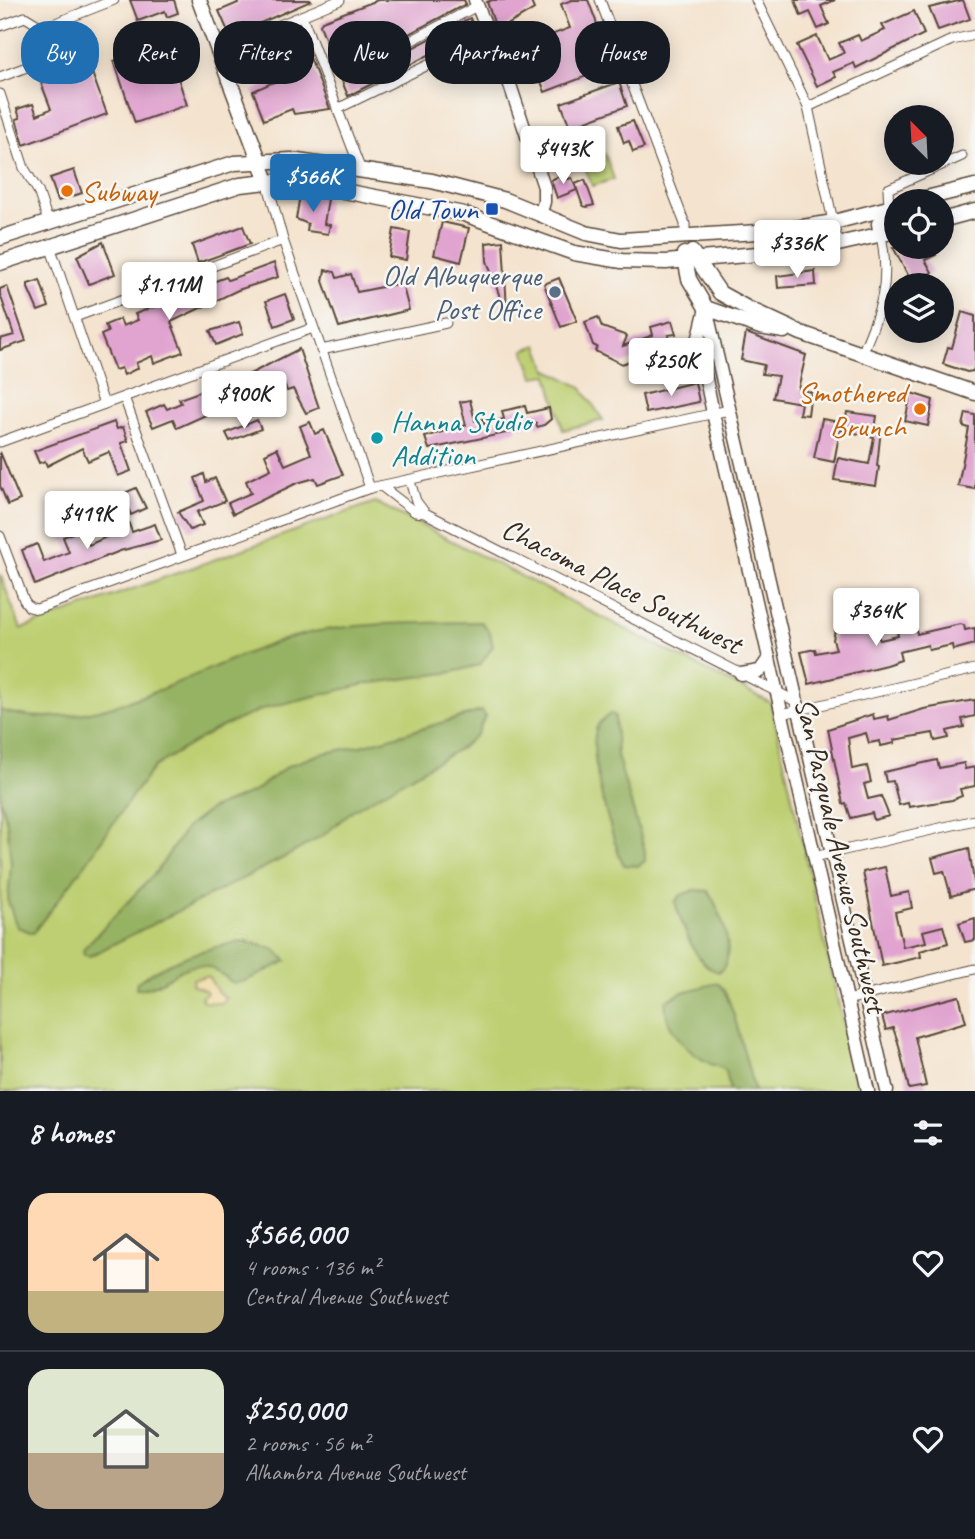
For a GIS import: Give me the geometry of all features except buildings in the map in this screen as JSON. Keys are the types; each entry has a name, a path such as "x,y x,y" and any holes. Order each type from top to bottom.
{"main road":[{"path":"199,0 214,38"},
{"path":"232,84 267,181"},
{"path":"0,238 234,163 261,160 291,160 360,168 432,181 505,200 603,238 685,238 834,222 884,212"},
{"path":"0,263 240,185 267,181 307,182 464,215 593,257 642,262 689,260 838,244 884,234"},
{"path":"954,192 975,187"},
{"path":"954,198 975,187"},
{"path":"954,217 975,211"},
{"path":"881,235 879,224 884,219"},
{"path":"685,238 689,278 706,308 760,327 801,333"},
{"path":"689,260 729,299 801,333 975,393"}],"street":[{"path":"0,26 25,17 40,26 48,26 114,0"},
{"path":"290,21 338,0"},
{"path":"600,0 685,224 685,238"},
{"path":"756,0 808,107 838,244"},
{"path":"411,39 477,2 484,21"},
{"path":"302,16 360,168"},
{"path":"808,107 952,40 975,35"},
{"path":"337,109 425,66"},
{"path":"0,77 21,69"},
{"path":"507,84 544,187 544,202 540,215"},
{"path":"0,94 24,168 38,191 48,221"},
{"path":"888,189 962,156"},
{"path":"267,181 283,240 370,488"},
{"path":"862,354 880,309 886,284 881,235"},
{"path":"75,317 283,240"},
{"path":"50,246 104,404"},
{"name":"San Pasquale Avenue Southwest","path":"706,308 887,1091"},
{"name":"San Pasquale Avenue Southwest","path":"706,308 698,341 868,1091"},
{"path":"321,350 446,323"},
{"path":"0,442 313,328"},
{"path":"124,397 182,555"},
{"path":"0,536 29,607 41,608 370,488 729,410"},
{"path":"410,481 416,500 425,513"},
{"name":"Chacoma Place Southwest","path":"381,486 415,512 425,513 777,692 798,706"},
{"path":"741,674 760,671 769,658"},
{"path":"782,714 798,706 975,669"},
{"path":"814,857 975,820"},
{"path":"847,1000 975,969"}],"green space":[{"path":"605,154 614,179 592,186 583,161"},
{"path":"538,345 547,369 581,387 603,420 563,430 548,375 534,377 524,350"},
{"path":"375,502 771,703 857,1086 847,1091 0,1091 0,574 21,629"},
{"path":"481,622 490,632 493,646 480,665 453,672 366,684 265,708 215,730 154,767 33,933 17,927 8,902 11,864 7,824 0,798 0,710 37,717 75,715 114,706 269,645 325,630 392,624"},
{"path":"482,711 485,716 477,734 464,746 353,810 325,834 90,956 84,955 83,949 157,871 186,828 211,809 253,792 288,766 320,754 365,745"},
{"path":"610,714 615,715 617,755 645,851 645,861 638,866 624,865 619,855 597,770 595,737 598,725"},
{"path":"694,890 708,891 722,920 727,955 725,965 719,972 710,968 696,953 685,932 675,902 681,895"},
{"path":"245,941 274,949 287,961 245,981 232,983 217,971 204,966 192,966 149,987 136,989 137,982 175,961"},
{"path":"717,983 723,989 734,1014 755,1091 730,1091 726,1071 702,1059 686,1046 668,1020 666,1001 683,992"}],"sand":[{"path":"208,976 217,991 226,998 221,1003 204,1002 201,997 207,993 205,990 192,985 193,979"}],"place":[{"name":"Subway","path":"67,191"},
{"name":"Old Town","path":"492,209"},
{"name":"Old Albuquerque Post Office","path":"555,292"},
{"name":"Smothered Brunch","path":"920,409"},
{"name":"Hanna Studio Addition","path":"377,438"}]}
